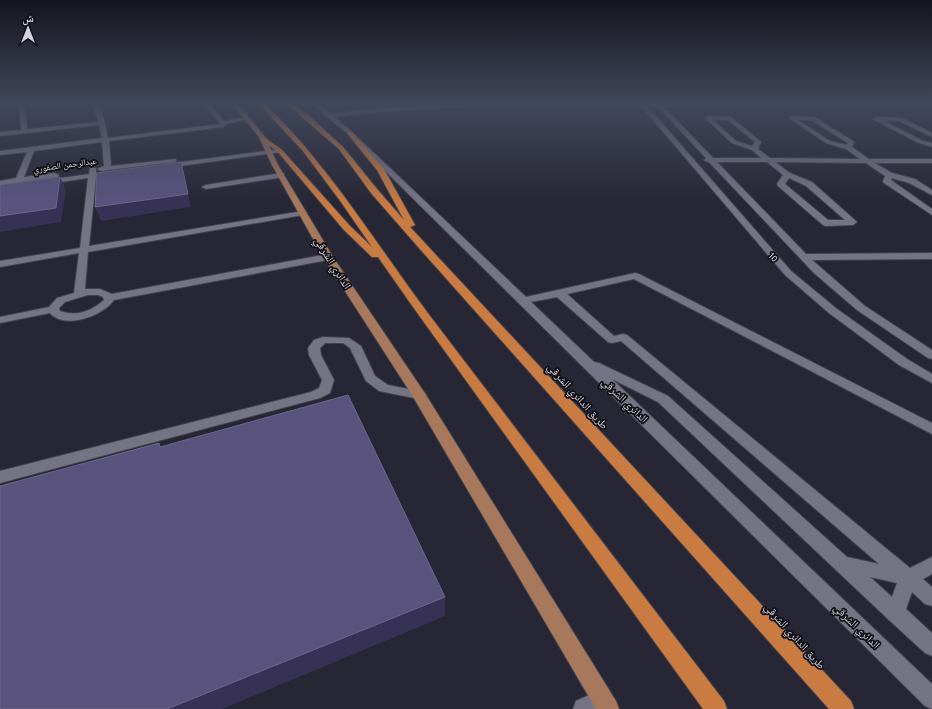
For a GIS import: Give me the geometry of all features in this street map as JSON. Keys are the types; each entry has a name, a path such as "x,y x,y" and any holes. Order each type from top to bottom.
{"highway":[{"path":"294,137 327,176 393,272 716,709"},
{"name":"طريق الدائري الشرقي","path":"329,137 341,148 374,191 422,246 843,709"},
{"path":"353,137 380,169 422,246"},
{"path":"271,147 346,228 393,272"}],"main road":[{"name":"الدائري الشرقي","path":"262,137 271,147 281,175 302,213 328,256 419,395 598,706"}],"street":[{"path":"0,153 129,137"},
{"name":"الدائري الشرقي","path":"354,137 932,700"},
{"name":"10","path":"670,137 788,272 834,311 903,362 932,379"},
{"name":"10","path":"689,137 817,271 861,308 932,355"},
{"path":"729,137 734,142 754,149 787,175 809,184 853,222 826,223 781,184 787,175"},
{"path":"752,137 758,142 754,149"},
{"path":"821,137 828,142 848,148 889,175 912,181 932,193"},
{"path":"843,137 851,142 848,148"},
{"path":"912,137 921,142 932,144"},
{"path":"106,140 108,168"},
{"name":"عبدالرحمن الصفوري","path":"0,183 93,173 108,168 271,147"},
{"name":"عبدالرحمن الصفوري","path":"0,188 271,147"},
{"path":"19,180 31,150"},
{"path":"690,160 932,161"},
{"path":"79,294 93,173"},
{"path":"206,187 281,175"},
{"path":"889,175 887,181 932,213"},
{"path":"0,264 302,213"},
{"path":"109,298 328,256"},
{"path":"803,257 932,256"},
{"path":"523,301 635,276 932,429"},
{"path":"0,320 55,309 61,300 87,292 100,292 108,295 109,298"},
{"path":"559,293 612,340 623,336 932,598"},
{"path":"55,309 55,313 63,317 77,317 91,313 103,307 109,298"},
{"path":"0,477 315,395 325,390 328,380 315,355 314,348 318,342 323,340 346,340 356,346 370,378 384,388 419,395"},
{"path":"584,361 663,400 932,646"},
{"path":"842,564 908,578 932,565"},
{"path":"895,613 908,578"}],"building":[{"path":"181,162 188,194 95,207 97,173"},
{"path":"60,177 56,208 0,216 0,185"},
{"path":"348,395 445,597 167,709 0,709 0,486 159,443 160,447"}]}
